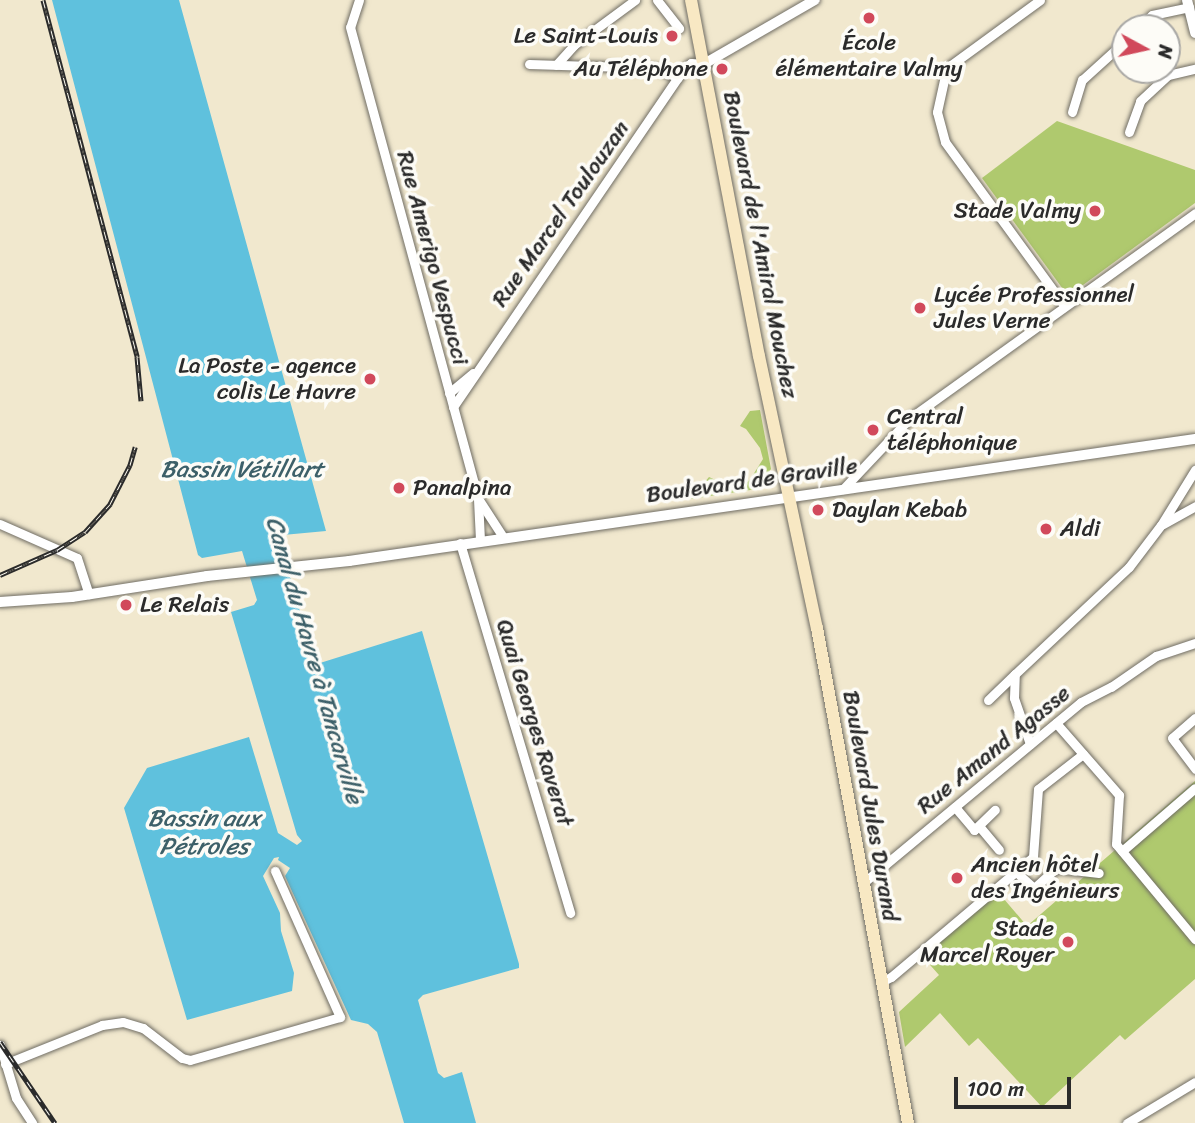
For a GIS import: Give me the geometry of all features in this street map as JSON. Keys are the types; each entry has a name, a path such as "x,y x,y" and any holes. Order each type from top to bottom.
{"main road":[{"name":"Boulevard de l'Amiral Mouchez","path":"691,0 789,497"},
{"name":"Boulevard Jules Durand","path":"789,497 817,628 908,1123"}],"street":[{"name":"Rue Amerigo Vespucci","path":"359,0 350,27 478,499 480,540"},
{"path":"556,65 574,45 635,0"},
{"path":"657,0 679,28"},
{"path":"704,64 815,0"},
{"path":"1040,0 946,71 937,112 944,142 1065,304"},
{"path":"1155,14 1188,3 1195,33"},
{"path":"1072,112 1082,80 1111,54"},
{"path":"529,64 656,68 678,78"},
{"name":"Rue Marcel Toulouzan","path":"453,407 678,78 704,64"},
{"path":"1129,132 1140,101 1168,75 1195,69"},
{"path":"843,489 909,418 1195,213"},
{"name":"Rue Marcel Toulouzan","path":"449,393 475,372"},
{"name":"Boulevard de Graville","path":"89,594 244,571 316,565 1195,439"},
{"path":"988,700 1129,567 1161,525 1195,470"},
{"name":"Rue Amerigo Vespucci","path":"478,499 503,537"},
{"path":"1161,525 1195,506"},
{"path":"0,524 77,558 89,594 2,603"},
{"name":"Quai Georges Raverat","path":"460,544 570,913"},
{"name":"Rue Amand Agasse","path":"863,883 1081,702 1111,687 1156,656 1195,643"},
{"path":"1015,674 1014,698 1030,744"},
{"path":"1195,718 1172,738 1195,769"},
{"path":"1056,723 1119,795 1116,844 1195,939"},
{"path":"881,982 891,977 1033,857 1038,789 1083,754"},
{"path":"1122,851 1195,788"},
{"path":"955,807 974,830 995,810"},
{"path":"978,826 999,850"},
{"path":"1016,871 1034,888 1056,867 1099,873"},
{"path":"5,1064 102,1025 123,1022 144,1028 183,1058 190,1060 340,1017 275,871"},
{"path":"0,1045 16,1098 32,1123"},
{"path":"1127,1123 1195,1082"}],"green space":[{"name":"Stade Valmy","path":"1057,121 1195,170 1195,203 1068,296 982,178"},
{"path":"760,410 771,469 757,489 691,499 709,477 731,487 744,486 751,478 763,459 760,448 746,429 740,426 750,411"},
{"name":"Stade Marcel Royer","path":"1195,781 1195,979 1125,1040 1120,1035 1042,1107 978,1038 969,1046 940,1013 905,1047 899,1012 939,975 923,957 998,892 1027,926"}],"water":[{"path":"52,0 179,0 326,531 283,535 279,539 314,659 320,663 422,631 519,964 519,968 423,995 418,1000 438,1073 444,1078 462,1072 476,1123 404,1123 377,1032 368,1024 351,1020 285,876 290,868 278,860 279,857 274,858 263,876 280,913 281,931 294,973 292,991 187,1020 124,808 147,768 249,737 278,833 297,845 302,841 297,835 231,612 254,605 257,600 242,551 202,558 198,555"}],"railway":[{"path":"43,0 137,357 141,401"},
{"path":"0,575 57,550 85,532 110,504 130,465 135,447"},
{"path":"0,1042 55,1123"}],"place":[{"name":"École élémentaire Valmy","path":"869,18"},
{"name":"Le Saint-Louis","path":"672,36"},
{"name":"Au Téléphone","path":"722,69"},
{"name":"Stade Valmy","path":"1095,211"},
{"name":"Lycée Professionnel Jules Verne","path":"920,308"},
{"name":"La Poste - agence colis Le Havre","path":"370,379"},
{"name":"Central téléphonique","path":"873,430"},
{"name":"Panalpina","path":"399,488"},
{"name":"Daylan Kebab","path":"818,510"},
{"name":"Aldi","path":"1046,529"},
{"name":"Le Relais","path":"126,605"},
{"name":"Ancien hôtel des Ingénieurs","path":"957,878"},
{"name":"Stade Marcel Royer","path":"1068,942"}],"water label":[{"name":"Bassin Vétillart","path":"242,470"},
{"name":"Canal du Havre à Tancarville","path":"314,660"},
{"name":"Bassin aux Pétroles","path":"204,833"}]}
